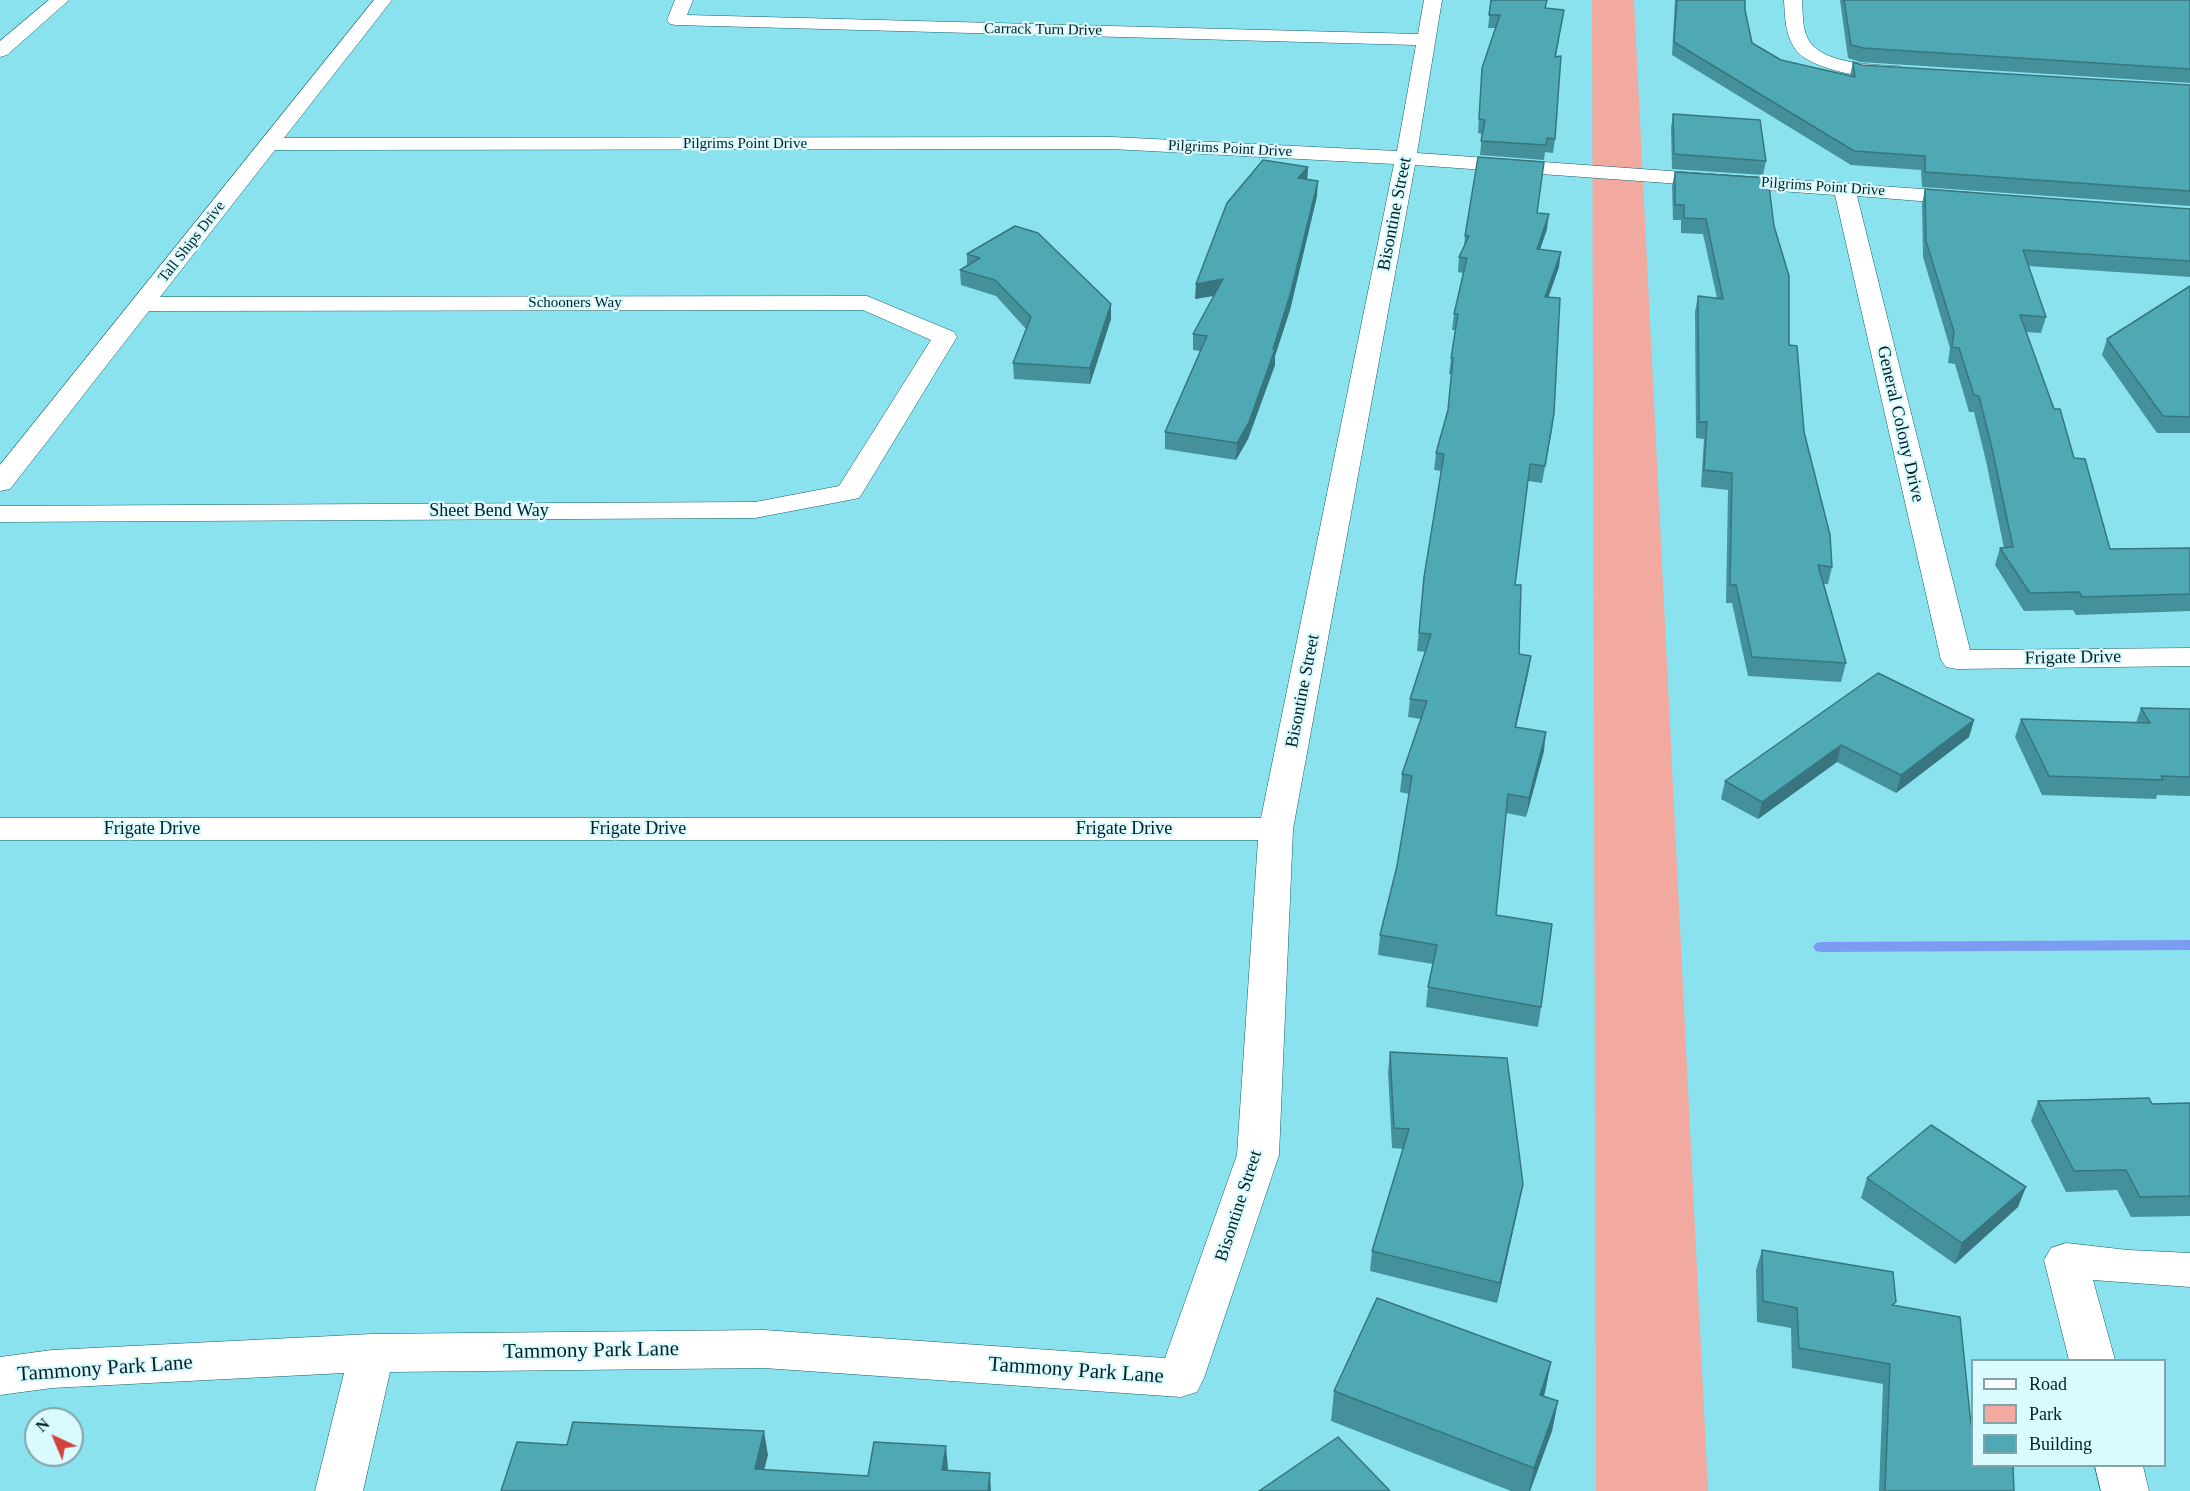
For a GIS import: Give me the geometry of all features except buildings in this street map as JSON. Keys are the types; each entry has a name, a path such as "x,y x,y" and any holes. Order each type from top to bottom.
{"street":[{"path":"0,51 60,0"},
{"name":"Tall Ships Drive","path":"0,483 383,0"},
{"name":"Bisontine Street","path":"1181,1378 1258,1155 1276,829 1406,158 1433,0"},
{"path":"1793,0 1798,40 1812,56 1859,70 1918,74"},
{"name":"Carrack Turn Drive","path":"683,3 676,20 1426,40"},
{"name":"Pilgrims Point Drive","path":"269,144 1112,143 1406,158 1987,200"},
{"name":"General Colony Drive","path":"1844,189 1956,660"},
{"name":"Schooners Way","path":"142,304 867,303 945,337 917,384"},
{"name":"Sheet Bend Way","path":"0,514 755,510 849,492 917,384"},
{"name":"Frigate Drive","path":"1956,660 2190,657"},
{"name":"Frigate Drive","path":"0,829 1276,829"},
{"path":"2092,1359 2066,1260 2128,1267 2190,1270"},
{"name":"Tammony Park Lane","path":"0,1376 52,1370 372,1353 764,1349 1181,1378"},
{"path":"339,1491 372,1353"},
{"path":"2119,1467 2125,1491"}],"green space":[{"path":"1592,0 1634,0 1708,1491 1596,1491"}],"waterway":[{"path":"1821,947 2190,945"}]}
